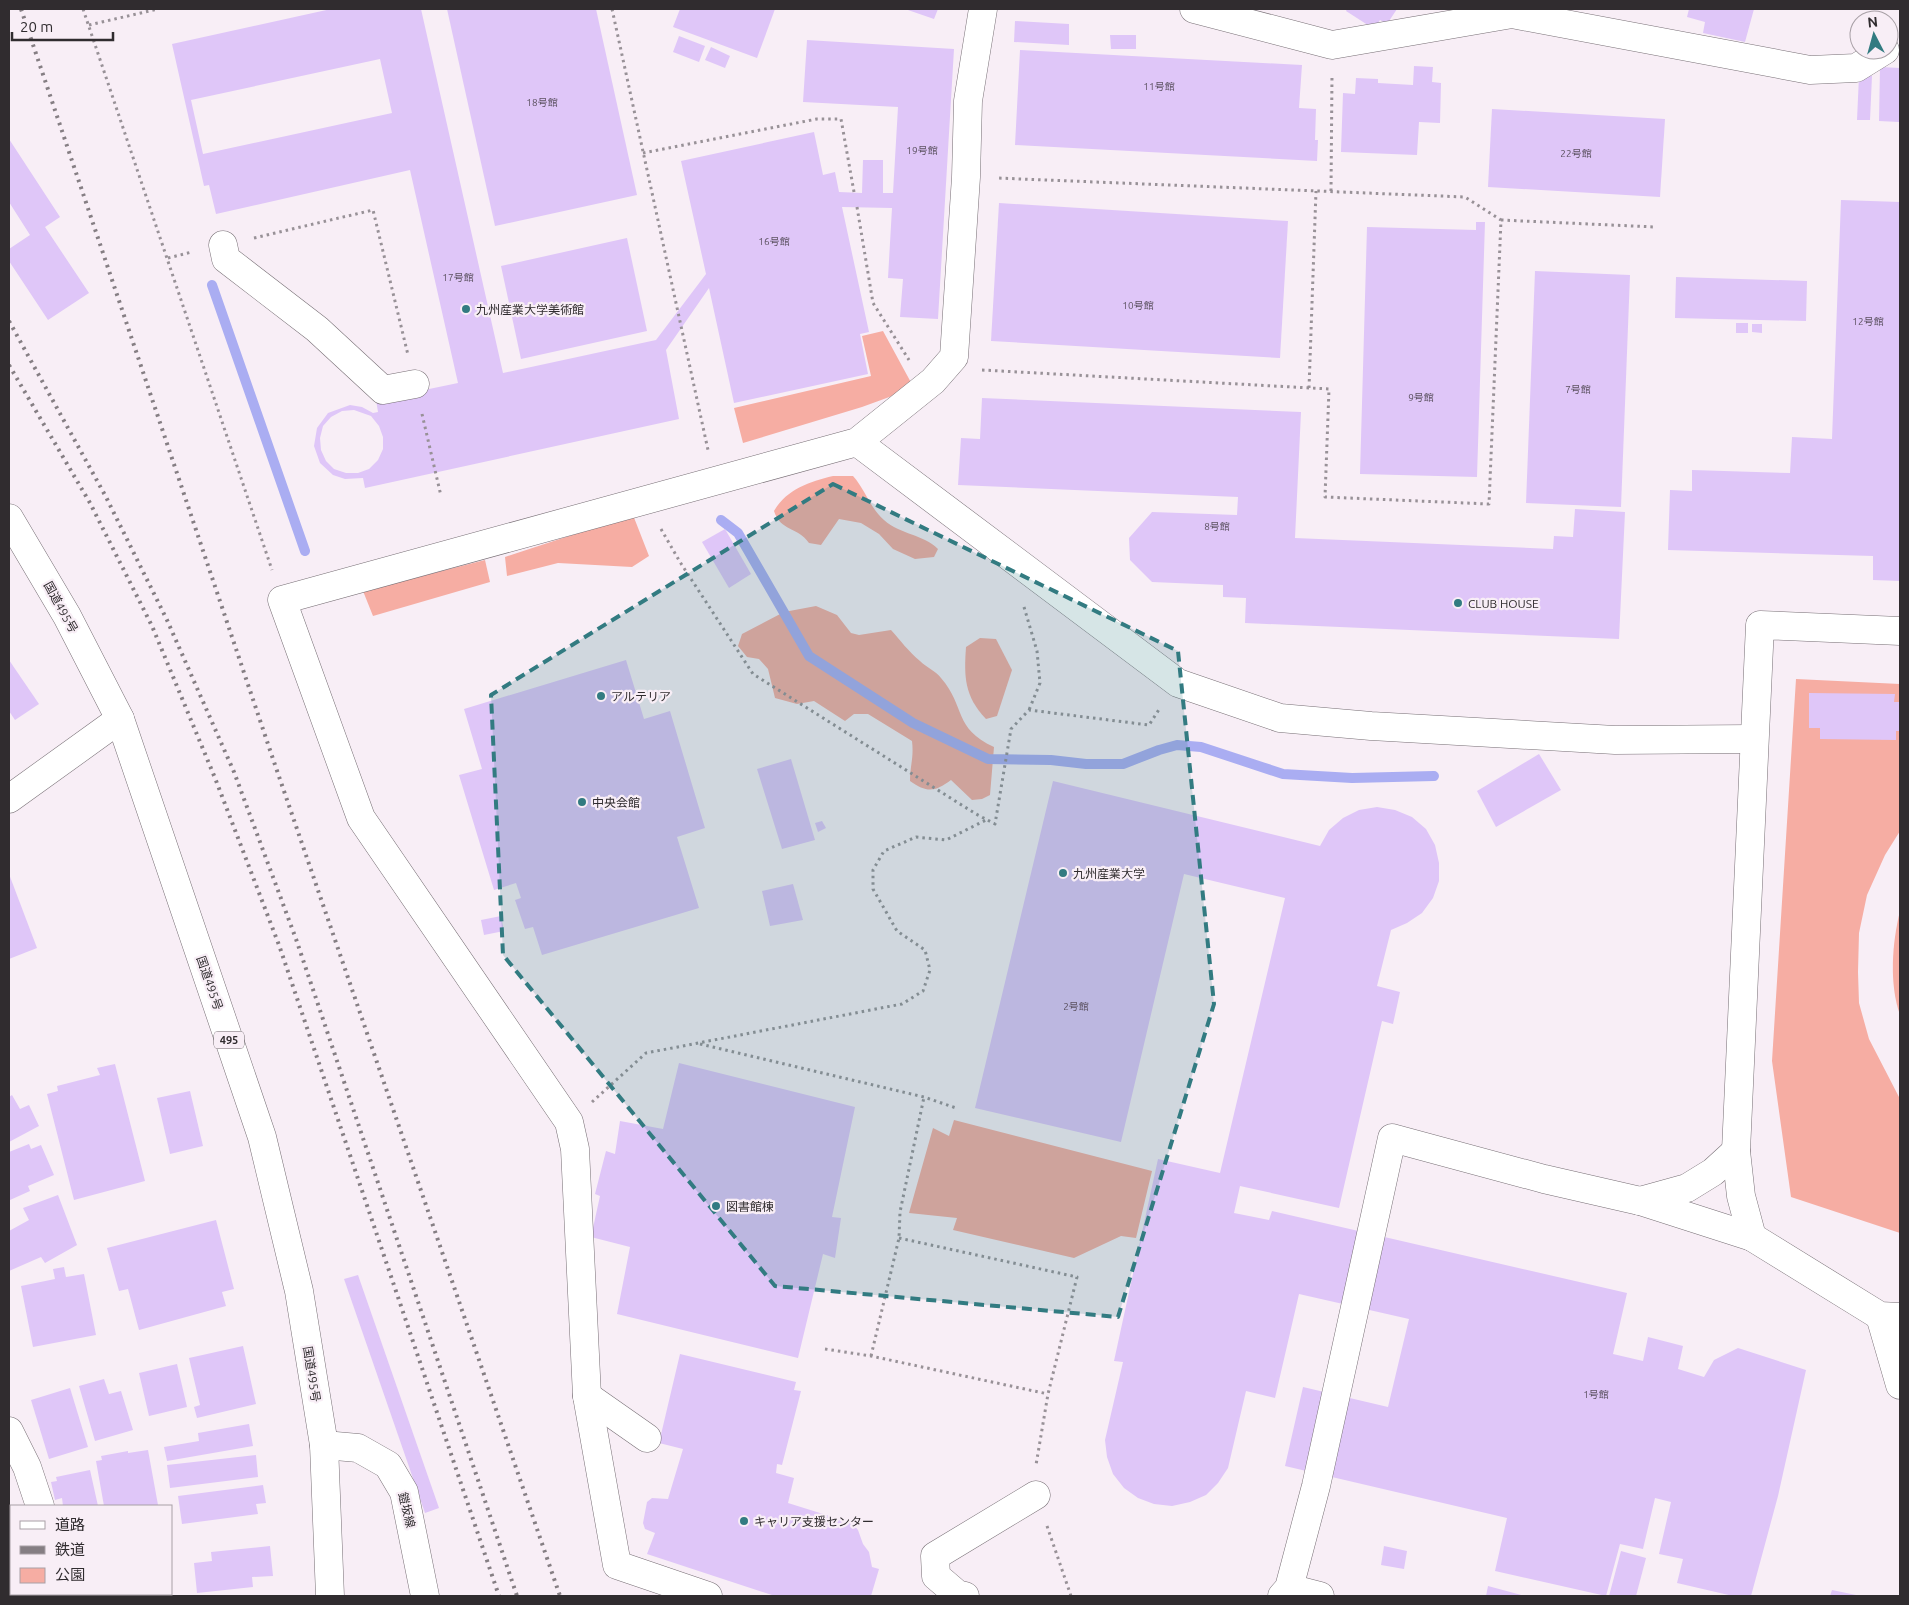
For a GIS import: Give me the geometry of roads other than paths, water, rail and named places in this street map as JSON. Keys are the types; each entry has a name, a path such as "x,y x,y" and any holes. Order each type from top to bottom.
{"main road":[{"path":"708,1596 617,1565 587,1396 575,1149 569,1122 361,818 282,600 858,442 926,386 954,357 966,177 968,102 983,9"},
{"path":"1194,9 1332,44 1512,14 1810,70 1856,68 1869,60"},
{"path":"223,245 226,259 317,329 383,390 415,384"},
{"path":"858,442 1178,683 1280,718 1381,727 1615,740 1753,739"},
{"name":"国道495号","path":"9,518 66,616 120,719 262,1137 299,1291 324,1445 330,1596"},
{"path":"1752,1237 1741,1196 1736,1151 1753,739 1760,624 1900,631"},
{"path":"9,799 120,719"},
{"path":"1320,1596 1286,1592 1316,1486 1392,1138 1544,1179 1640,1201 1752,1237 1890,1317 1900,1385"},
{"path":"1640,1201 1687,1188 1713,1172 1736,1151"},
{"path":"587,1396 646,1438"},
{"path":"9,1431 27,1467 40,1505"},
{"name":"鎧坂線","path":"324,1445 358,1448 388,1465 404,1492 425,1596"},
{"path":"965,1596 957,1594 936,1576 935,1556 1036,1495"}],"waterway":[{"path":"212,285 305,551"},
{"path":"721,520 738,533 809,656 913,723 988,759 1123,764 1177,745 1201,747 1283,774 1352,778 1434,776"}],"railway":[{"path":"21,9 273,759 560,1596"},
{"path":"9,321 106,497 167,620 234,772 296,939 517,1596"},
{"path":"9,365 90,503 152,626 215,778 279,945 499,1596"}],"place":[{"name":"九州産業大学美術館","path":"466,309"},
{"name":"CLUB HOUSE","path":"1458,603"},
{"name":"アルテリア","path":"601,696"},
{"name":"中央会館","path":"582,802"},
{"name":"九州産業大学","path":"1063,873"},
{"name":"図書館棟","path":"716,1206"},
{"name":"キャリア支援センター","path":"744,1521"}]}
